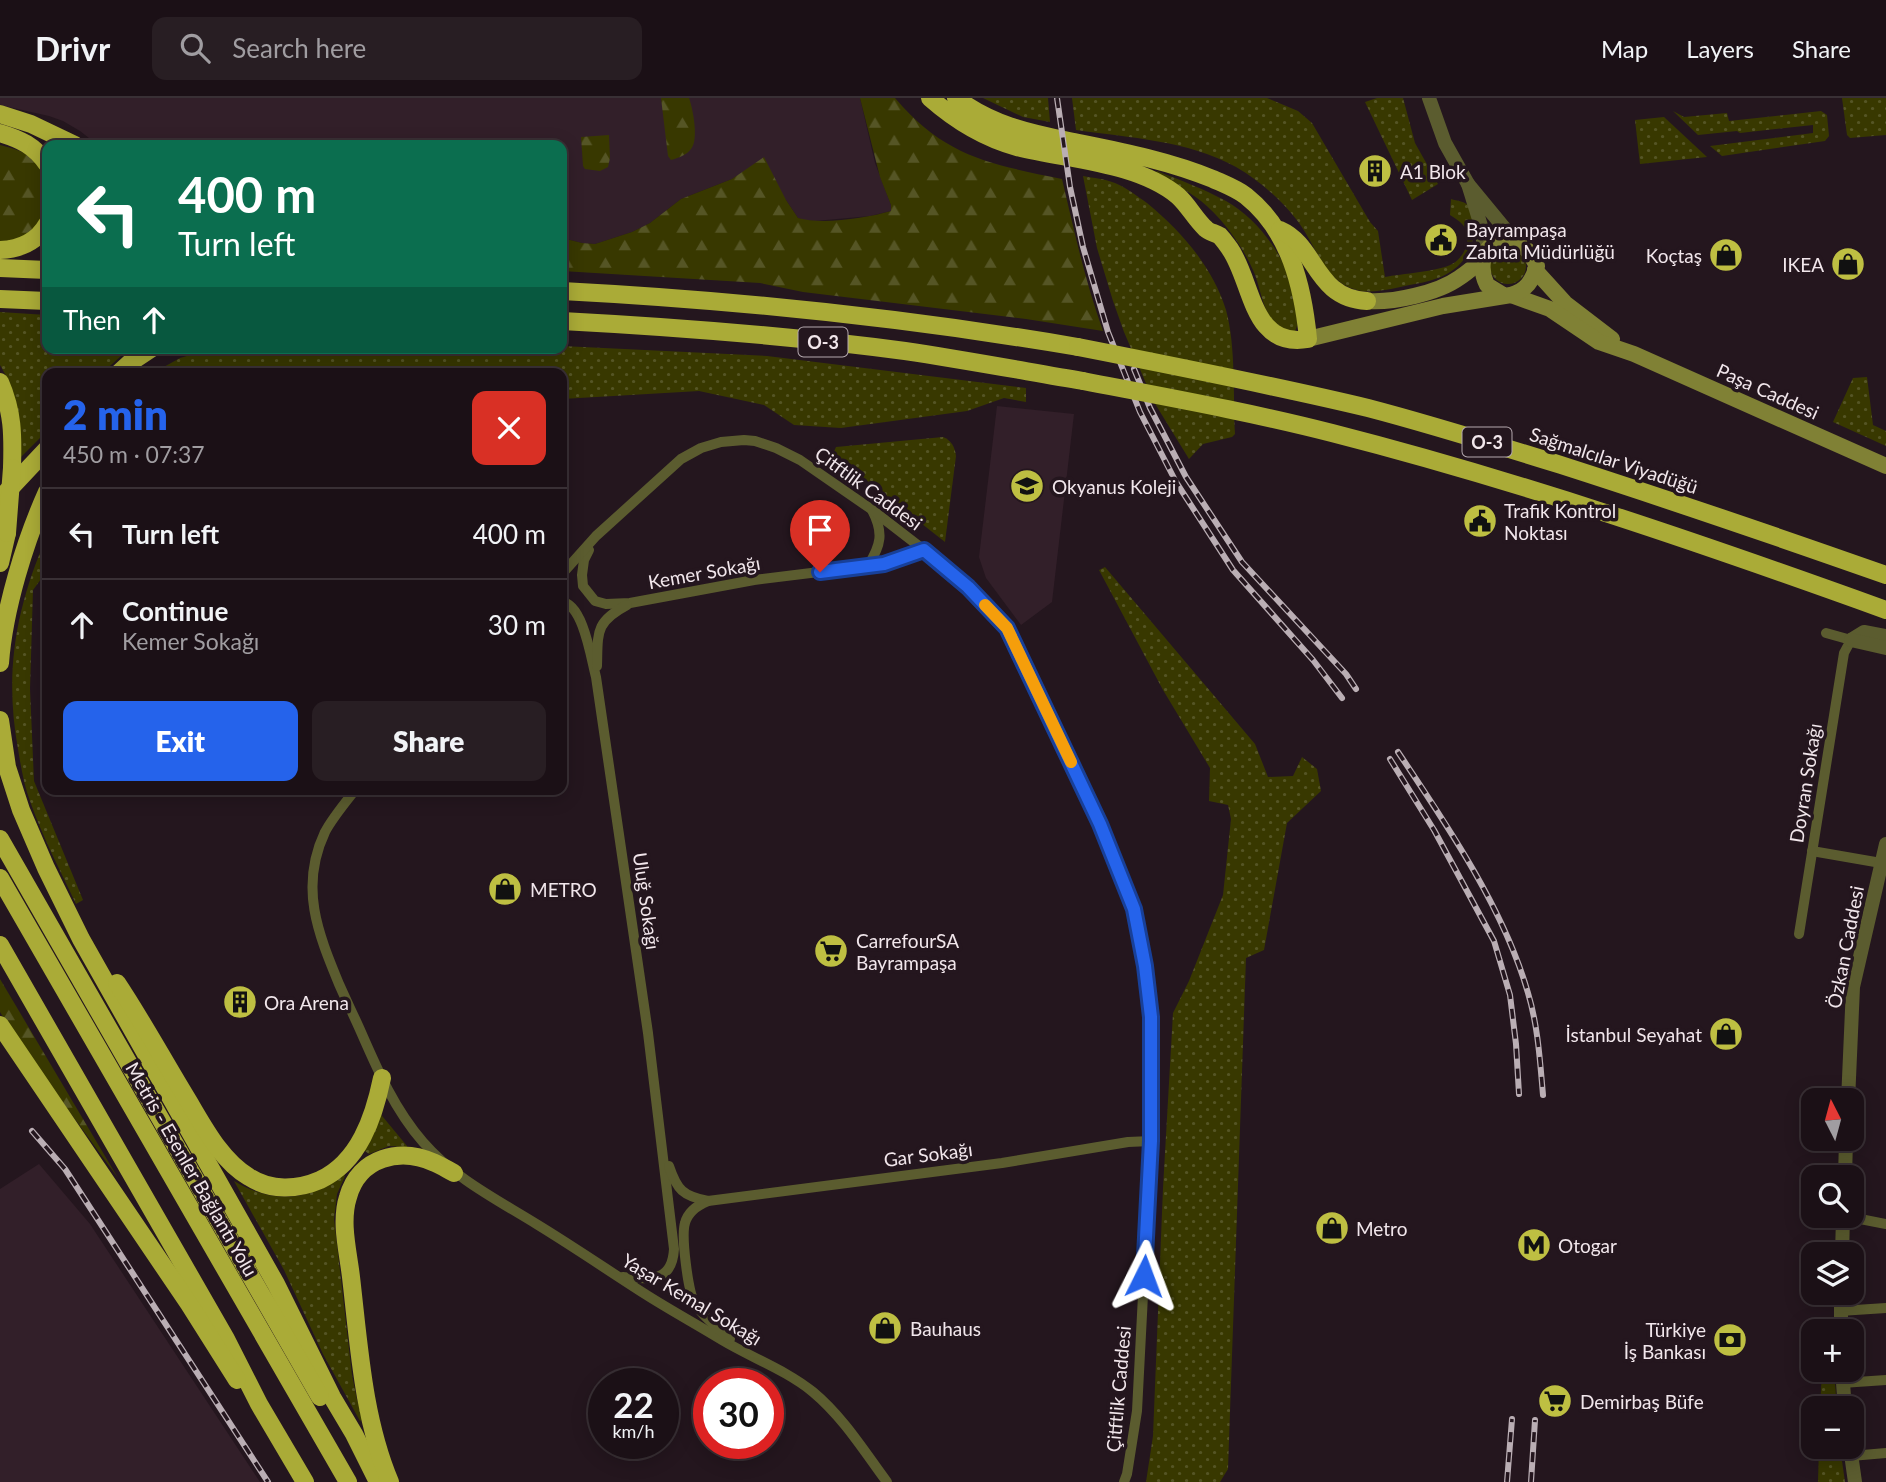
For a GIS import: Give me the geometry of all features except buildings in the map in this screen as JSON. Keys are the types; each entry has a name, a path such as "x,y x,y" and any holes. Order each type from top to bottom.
{"highway":[{"path":"930,98 956,119 1002,142 1116,168 1158,183 1179,197 1206,229 1226,244 1255,307 1272,332 1283,339 1308,339 1295,267 1273,227 1246,196 1206,176 1160,160 1030,133 985,117 956,98"},
{"path":"0,114 64,140"},
{"path":"0,133 23,141 33,147 42,158"},
{"path":"1273,227 1286,232 1298,243 1318,273 1334,289 1351,298 1367,301"},
{"path":"0,250 17,249 42,232"},
{"path":"0,268 42,270"},
{"name":"Sağmalcılar Viyadüğü","path":"567,291 698,300 951,326 1219,374 1369,409 1508,448 1886,575"},
{"path":"0,299 42,301"},
{"name":"O-3","path":"567,321 754,335 890,349 978,362 1270,419 1440,463 1590,508 1886,610"},
{"path":"125,368 143,354"},
{"path":"0,382 12,418 13,438 7,533 0,563"},
{"path":"0,499 42,454"},
{"path":"0,663 13,593 42,505"},
{"path":"0,720 7,767 21,810 81,939 276,1284 376,1482"},
{"path":"0,839 323,1402 376,1482"},
{"name":"Metris - Esenler Bağlantı Yolu","path":"0,878 348,1482"},
{"path":"81,939 111,974 131,1004 212,1138 239,1170 265,1185 287,1188 309,1184 336,1170 365,1135 382,1079"},
{"path":"0,945 305,1482"},
{"path":"0,1025 189,1304 237,1380 260,1404"},
{"path":"390,1482 375,1438 363,1379 345,1223 348,1196 365,1167 380,1159 396,1156 414,1158 433,1162 454,1173"}],"main road":[{"path":"1308,339 1434,308 1508,296 1526,287 1537,266 1524,247 1515,241 1504,240 1490,246 1483,257 1459,278 1436,289 1407,297 1367,301"},
{"path":"1483,257 1481,268 1487,285 1508,296"},
{"name":"Paşa Caddesi","path":"1535,270 1565,303 1634,354"},
{"name":"Paşa Caddesi","path":"1508,296 1550,309 1600,342 1634,354 1886,467"}],"street":[{"path":"1429,98 1445,143 1468,184 1515,241"},
{"path":"1468,184 1482,229 1483,257"},
{"name":"Çitftlik Caddesi","path":"567,568 596,536 681,459 701,447 721,442 755,441 776,448 811,467 871,509 968,587 1007,628 1100,824 1134,909 1145,966 1151,1017 1151,1141 1137,1411 1124,1482"},
{"path":"867,566 880,541 876,519 871,509"},
{"path":"596,536 584,560 583,586 595,601 606,604 630,603"},
{"name":"Kemer Sokağı","path":"630,603 754,580 884,564 924,550"},
{"path":"567,603 574,608 581,621 596,677"},
{"path":"596,677 598,635 602,624 610,614 630,603"},
{"path":"1851,640 1864,632 1886,636"},
{"path":"1826,633 1886,648"},
{"name":"Doyran Sokağı","path":"1799,934 1844,653 1851,640"},
{"name":"Uluğ Sokağı","path":"596,677 636,948 659,1130"},
{"path":"351,795 325,832 312,881 313,911 321,939 394,1102 424,1143 454,1173"},
{"name":"Özkan Caddesi","path":"1849,1088 1853,987 1886,844"},
{"path":"1812,851 1881,863"},
{"path":"659,1130 677,1186 692,1198 708,1201"},
{"path":"620,1276 662,1276 669,1271 673,1263 674,1250 659,1130"},
{"name":"Gar Sokağı","path":"708,1201 1151,1141"},
{"name":"Yaşar Kemal Sokağı","path":"454,1173 620,1276 644,1294 740,1351 793,1378 821,1399 840,1419 887,1482"},
{"path":"708,1201 698,1205 684,1224 691,1296 703,1315 740,1351"},
{"path":"1864,1220 1886,1224"},
{"path":"1840,1305 1840,1319"},
{"path":"1840,1311 1886,1308"},
{"path":"1864,1378 1886,1380"},
{"path":"1864,1452 1886,1453"},
{"path":"1851,1459 1855,1482"}],"shaded area":[{"path":"0,98 860,98 875,163 891,211 870,216 804,220 798,218 786,200 747,171 681,199 650,223 632,232 595,244 582,243 567,239 567,140 92,140 63,121 0,105"},
{"name":"Okyanus Koleji","path":"997,406 1074,414 1052,602 1021,625 986,578 979,557"},
{"path":"39,1164 90,1224 260,1482 0,1482 0,1189"}],"green space":[{"path":"661,98 689,98 694,117 695,139 691,149 671,160 668,156"},
{"path":"860,98 895,98 914,118 951,146 991,162 1062,179 1085,274 1103,331 803,292 760,283 567,271 567,239 595,244 632,232 650,223 681,199 732,179 764,157 798,218 808,220 845,220 891,211"},
{"path":"983,98 1048,98 1050,122 1023,117"},
{"path":"1072,98 1267,98 1298,111 1312,123 1370,222 1378,231 1385,277 1439,269 1460,258 1468,237 1466,229 1450,215 1451,199 1470,207 1474,218 1474,237 1463,260 1445,275 1375,291 1349,287 1330,272 1290,212 1253,178 1236,167 1198,151 1137,138 1076,130"},
{"path":"1377,98 1403,98 1415,143 1438,184 1412,200 1365,102"},
{"path":"1842,98 1886,98 1886,135 1850,138 1847,135"},
{"path":"1673,111 1684,117 1727,113 1729,121 1821,111 1827,115 1829,136 1825,141 1722,156 1710,146 1813,133 1813,125 1698,135"},
{"path":"1664,117 1707,157 1640,164 1635,120"},
{"path":"609,135 608,167 600,171 585,169 581,137"},
{"path":"0,145 24,153 40,168 42,219 23,236 0,244"},
{"path":"1157,171 1226,201 1260,229 1278,253 1290,280 1298,313 1295,331 1284,330 1270,318 1248,261 1224,224 1201,201 1155,173"},
{"path":"1083,176 1115,183 1128,190 1172,226 1204,264 1226,310 1231,339 1235,434 1203,444 1189,459 1154,402 1124,332 1097,248"},
{"path":"1508,248 1521,253 1526,266 1521,279 1508,284 1495,279 1490,266 1495,253"},
{"path":"0,312 42,315 42,354 123,354 108,368 42,368 42,436 19,459 10,383 0,365"},
{"path":"567,346 767,356 1026,388 1026,402 1004,398 967,411 841,428 794,425 764,405 699,391 567,399 567,368 162,368 194,354 567,354"},
{"path":"1867,377 1873,425 1886,431 1886,446 1833,422 1853,378"},
{"path":"943,437 952,444 956,456 945,542 833,454 836,447"},
{"path":"42,548 42,578 33,590 30,689 34,781 83,900 76,904 28,795 14,721 12,693 16,640 27,588"},
{"path":"1105,567 1255,744 1268,777 1293,776 1302,757 1317,769 1321,791 1287,823 1264,950 1246,958 1228,1469 1220,1482 1146,1482 1153,1436 1173,1013 1189,981 1223,895 1231,819 1228,805 1209,801 1210,768 1163,690 1099,570"},
{"path":"0,979 118,1178 0,1012"},
{"path":"378,1111 407,1147 389,1146 369,1154 362,1149"},
{"path":"342,1173 345,1176 337,1194 334,1219 352,1375 364,1418 360,1421 323,1354 284,1270 234,1181 260,1193 289,1197 312,1191"},
{"path":"1821,1382 1835,1382 1836,1396 1821,1396"},
{"path":"1819,1459 1842,1459 1845,1482 1818,1482"}],"railway":[{"path":"1057,98 1070,187 1083,247 1108,332 1140,412 1176,482 1233,570 1313,660 1342,698"},
{"path":"1134,369 1150,408 1186,477 1242,562 1346,674 1356,689"},
{"path":"1398,752 1472,868 1518,962 1531,1005 1543,1095"},
{"path":"1390,759 1434,830 1494,941 1510,995 1519,1094"},
{"path":"32,1131 65,1169 268,1482"},
{"path":"1507,1482 1512,1419"},
{"path":"1531,1482 1535,1420"}],"slow traffic":[{"path":"985,605 1007,628 1071,762"}],"place":[{"name":"A1 Blok","path":"1375,171"},
{"name":"Bayrampaşa Zabıta Müdürlüğü","path":"1441,240"},
{"name":"Koçtaş","path":"1726,255"},
{"name":"IKEA","path":"1848,264"},
{"name":"Okyanus Koleji","path":"1027,486"},
{"name":"Trafik Kontrol Noktası","path":"1480,521"},
{"name":"METRO","path":"505,889"},
{"name":"CarrefourSA Bayrampaşa","path":"831,951"},
{"name":"Ora Arena","path":"240,1002"},
{"name":"İstanbul Seyahat","path":"1726,1034"},
{"name":"Metro","path":"1332,1228"},
{"name":"Otogar","path":"1534,1245"},
{"name":"Bauhaus","path":"885,1328"},
{"name":"Türkiye İş Bankası","path":"1730,1340"},
{"name":"Demirbaş Büfe","path":"1555,1401"}],"route":[{"path":"820,572 884,564 924,550 968,587 1007,628 1100,824 1134,909 1151,1017 1151,1141 1144,1276"}]}
